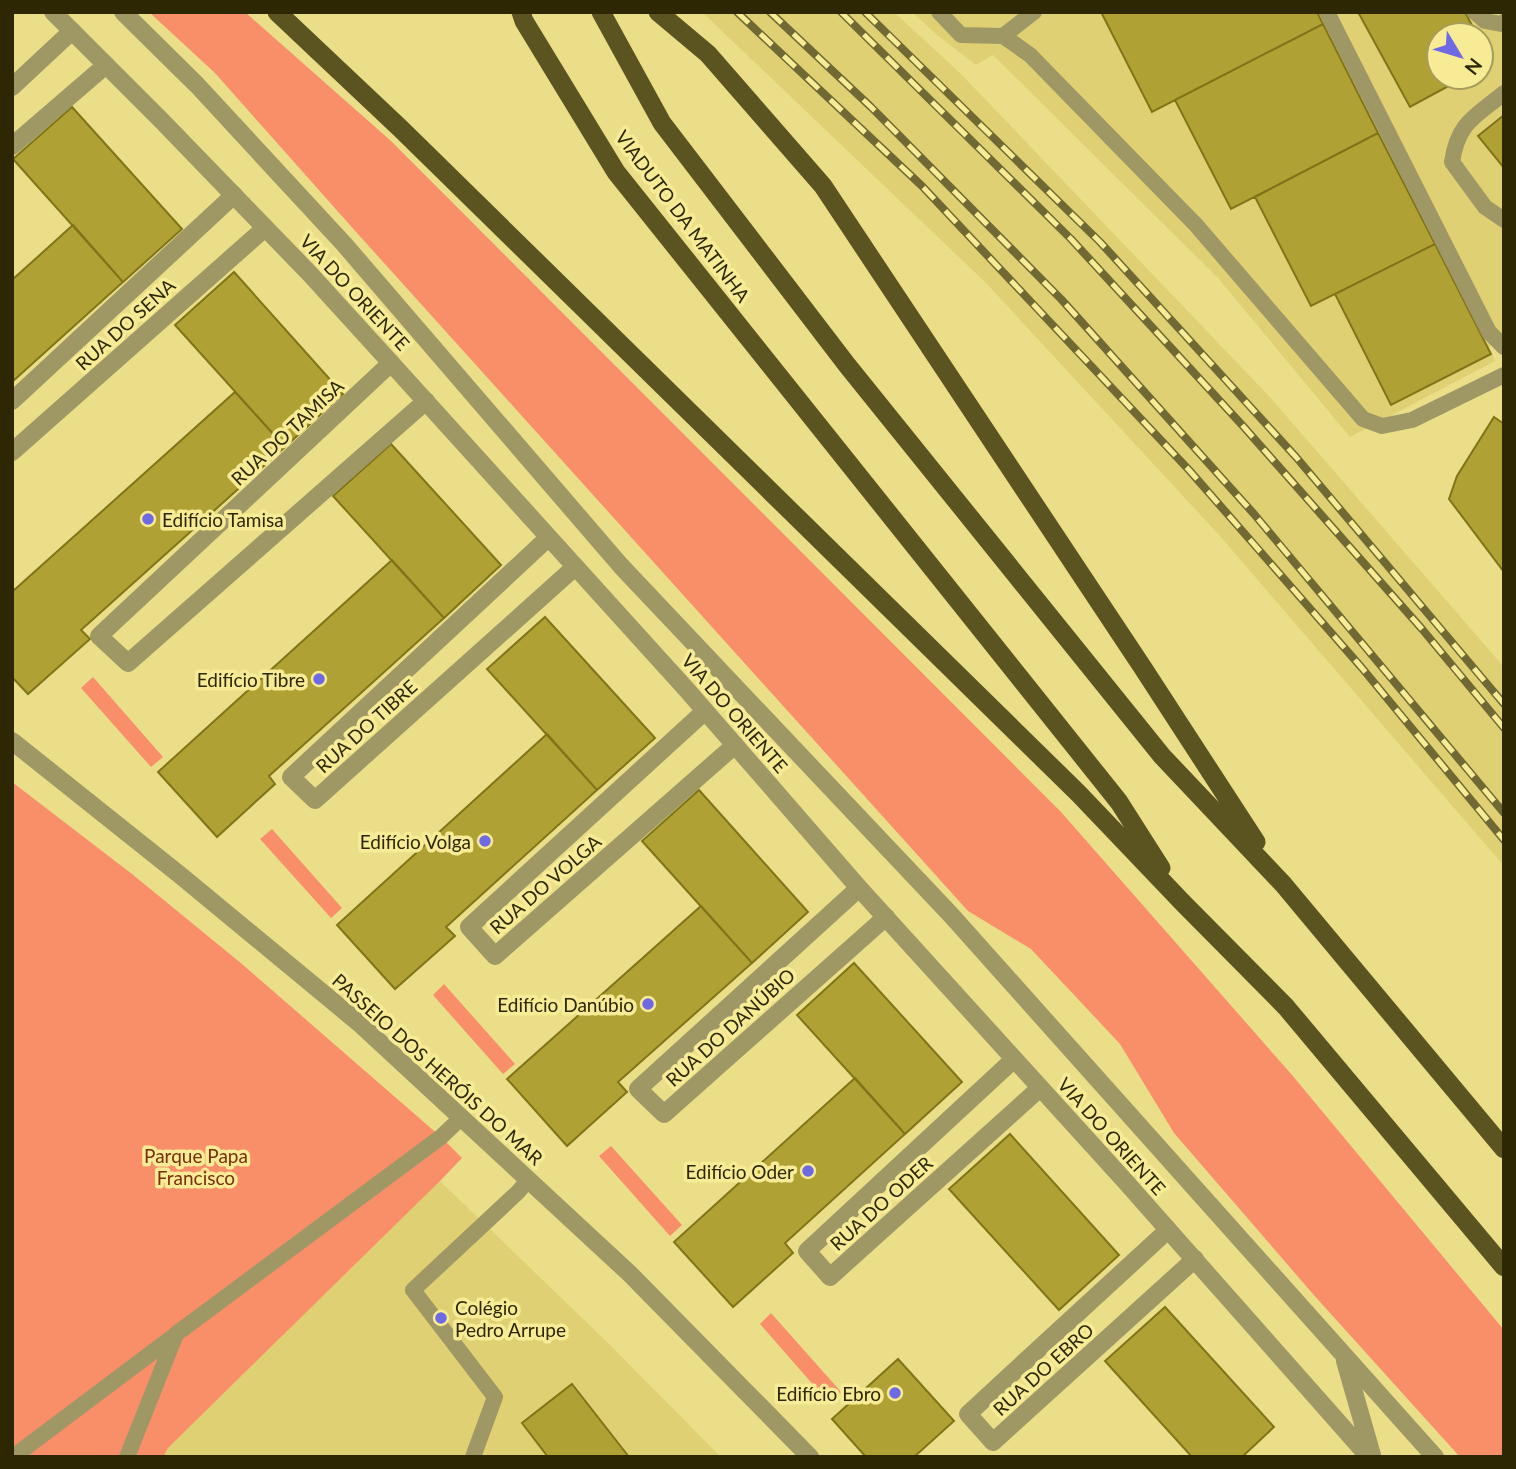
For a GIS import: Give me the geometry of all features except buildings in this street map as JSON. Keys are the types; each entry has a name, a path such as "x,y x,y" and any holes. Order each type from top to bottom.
{"highway":[{"path":"277,12 401,129 1079,794 1286,1007 1504,1267"},
{"name":"VIADUTO DA MATINHA","path":"521,12 616,172 1119,802 1184,904"},
{"name":"VIADUTO DA MATINHA","path":"601,12 662,123 847,365 1162,756 1283,884"},
{"path":"659,12 708,54 823,186 1283,884 1504,1149"}],"street":[{"name":"VIA DO ORIENTE","path":"53,12 310,274 426,401 1371,1457"},
{"name":"VIA DO ORIENTE","path":"123,12 197,85 344,244 621,566 951,915 1434,1457"},
{"path":"12,87 72,31"},
{"path":"12,146 106,65"},
{"name":"RUA DO SENA","path":"12,401 234,195"},
{"name":"RUA DO SENA","path":"12,452 265,228"},
{"name":"RUA DO TAMISA","path":"391,363 99,636 128,663 426,401"},
{"name":"RUA DO TIBRE","path":"548,538 291,777 314,800 575,568"},
{"name":"RUA DO VOLGA","path":"705,711 469,927 495,956 735,745"},
{"name":"PASSEIO DOS HERÓIS DO MAR","path":"12,741 359,1023 629,1273 810,1457"},
{"name":"RUA DO DANÚBIO","path":"859,888 638,1089 664,1114 886,917"},
{"name":"RUA DO ODER","path":"1013,1059 807,1251 830,1277 1040,1088"},
{"name":"RUA DO EBRO","path":"1168,1230 968,1414 993,1442 1195,1259"},
{"path":"1343,1354 1371,1457"}],"lane":[{"path":"939,12 961,35 1003,36 1030,55 1196,225 1363,419 1382,426 1412,420 1504,375"},
{"path":"1003,36 1034,12"},
{"path":"1327,12 1489,332 1504,347"},
{"path":"1475,12 1485,21 1501,24 1504,22"},
{"path":"1504,93 1469,120 1455,144 1452,162 1485,207 1504,220"},
{"path":"13,1457 441,1137 462,1117"},
{"path":"472,1457 495,1397 413,1290 528,1180"},
{"path":"127,1457 176,1334"}],"shaded area":[{"path":"702,12 894,12 961,74 1268,395 1504,667 1504,866 1219,535 986,283"},
{"path":"912,12 1504,12 1504,333 1489,347 1495,361 1350,437 1218,278 993,55 976,65"},
{"name":"Colégio Pedro Arrupe","path":"440,1181 607,1342 721,1457 163,1457 168,1448"}],"green space":[{"path":"149,12 245,12 391,141 1061,812 1292,1075 1504,1330 1504,1457 1460,1457 1312,1293 1174,1133 1120,1044 1031,949 968,911 215,73"},
{"path":"93,677 163,757 151,767 81,688"},
{"name":"Parque Papa Francisco","path":"12,782 132,874 242,964 462,1158 168,1448 163,1457 12,1457"},
{"path":"272,829 342,908 331,918 260,839"},
{"path":"444,984 515,1064 503,1074 433,995"},
{"path":"611,1146 682,1225 670,1236 599,1156"},
{"path":"771,1313 842,1393 830,1404 760,1324"}],"railway":[{"path":"737,12 922,186 1189,470 1362,668 1504,840"},
{"path":"770,12 871,107 1061,299 1254,514 1504,813"},
{"path":"841,12 1071,239 1243,426 1422,629 1504,728"},
{"path":"865,12 1100,242 1296,457 1504,704"}],"place":[{"name":"Edifício Tamisa","path":"148,519"},
{"name":"Edifício Tibre","path":"319,679"},
{"name":"Edifício Volga","path":"485,841"},
{"name":"Edifício Danúbio","path":"648,1004"},
{"name":"Edifício Oder","path":"808,1171"},
{"name":"Colégio Pedro Arrupe","path":"441,1318"},
{"name":"Edifício Ebro","path":"895,1393"}]}
